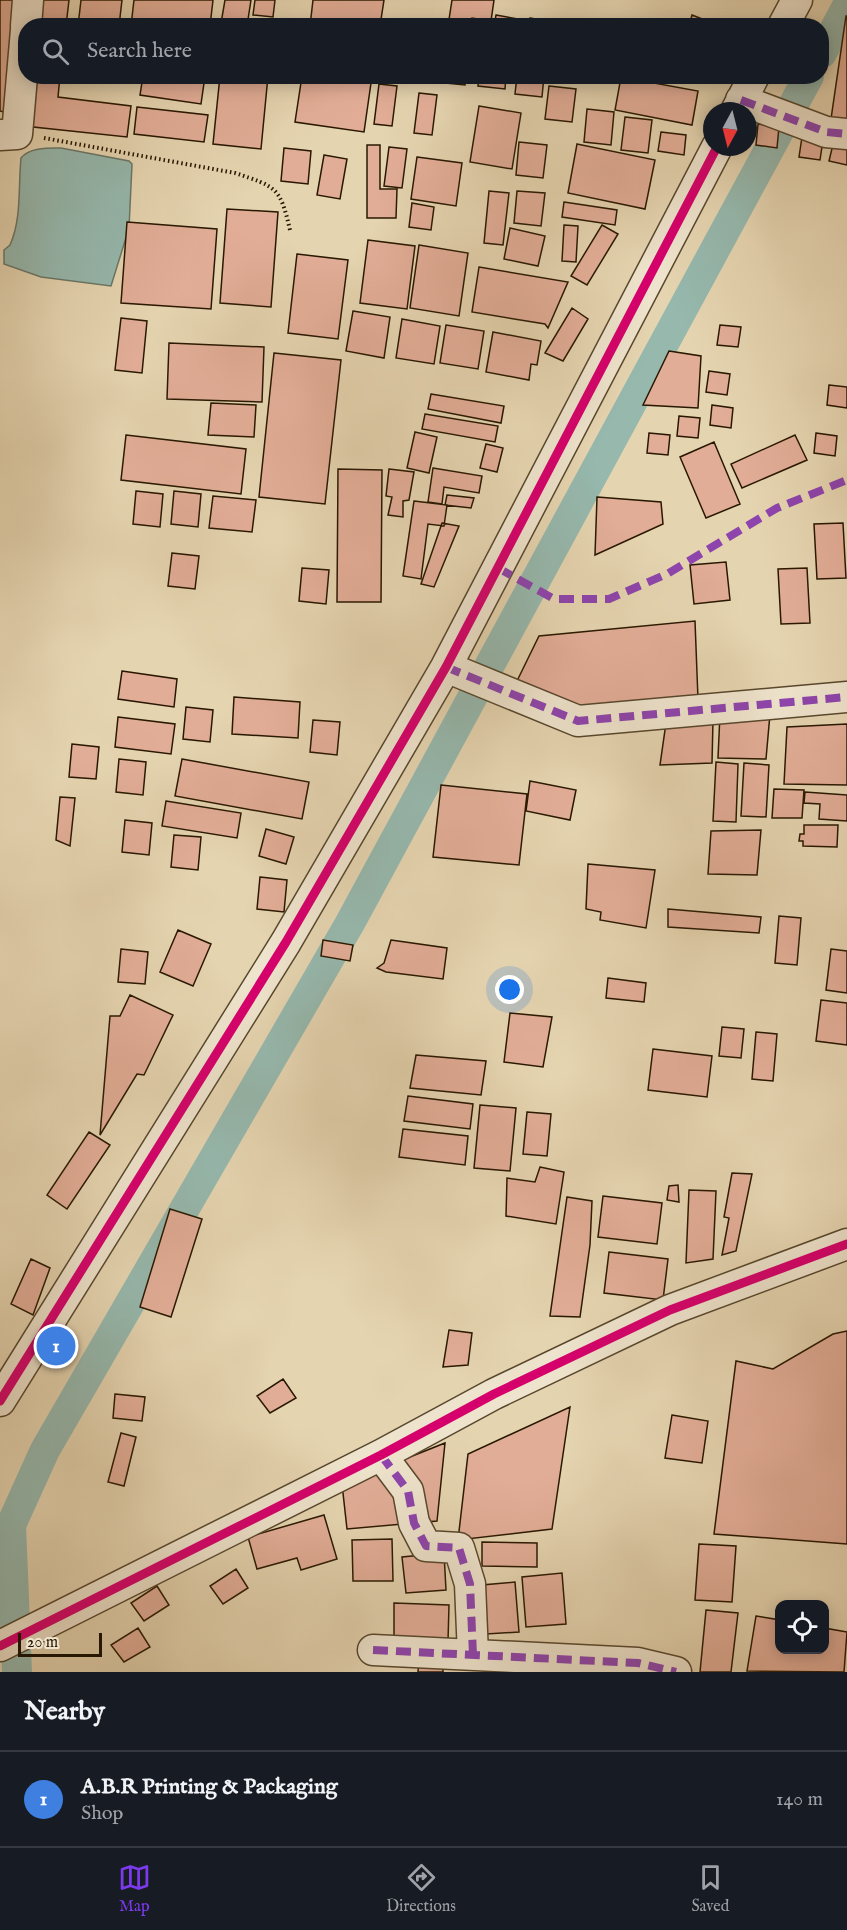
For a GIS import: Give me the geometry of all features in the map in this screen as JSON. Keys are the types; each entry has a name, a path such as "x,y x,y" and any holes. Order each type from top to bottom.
{"street":[{"path":"27,18 28,0"},
{"path":"787,18 797,0"},
{"path":"8,134 18,76"},
{"path":"744,97 837,133"},
{"path":"0,1401 280,952 447,668 712,156"},
{"path":"447,668 578,721 847,697"},
{"path":"0,1646 381,1455 494,1394 670,1311 847,1244"},
{"path":"381,1455 408,1491 414,1523 426,1546 459,1548 470,1584 473,1655"},
{"path":"373,1650 638,1663 676,1672"}],"path":[{"path":"8,134 235,173 265,183 279,193 290,230"}],"water":[{"path":"61,148 129,161 132,164 129,228 111,286 41,277 4,264 4,250 10,245 16,224 21,158 34,150"}],"building":[{"path":"0,0 25,0 22,18 18,18 18,47 8,113 0,111"},
{"path":"38,0 69,0 67,18 36,18"},
{"path":"81,0 122,0 120,18 79,18"},
{"path":"134,0 213,0 211,18 132,18"},
{"path":"225,0 251,0 248,18 222,18"},
{"path":"255,0 275,0 273,17 253,15"},
{"path":"313,0 384,0 381,18 311,18"},
{"path":"452,0 494,0 491,18 449,18"},
{"path":"496,15 513,18 495,18"},
{"path":"847,16 847,122 831,119"},
{"path":"29,84 59,84 58,97 131,106 127,137 24,126"},
{"path":"142,84 204,84 201,104 140,95"},
{"path":"219,84 267,84 261,149 213,144"},
{"path":"301,84 371,84 364,132 295,122"},
{"path":"379,84 397,86 392,126 374,124"},
{"path":"478,84 505,84 505,89 478,86"},
{"path":"516,84 543,84 542,97 515,94"},
{"path":"620,84 660,84 698,91 692,125 615,110"},
{"path":"549,86 576,89 572,122 545,119"},
{"path":"419,93 437,95 432,135 414,133"},
{"path":"479,106 521,113 512,169 470,162"},
{"path":"137,107 208,115 204,142 134,134"},
{"path":"587,109 614,112 611,145 584,142"},
{"path":"625,117 652,120 648,153 621,150"},
{"path":"758,124 779,127 777,148 757,145"},
{"path":"661,132 686,135 684,155 658,151"},
{"path":"835,136 847,139 847,165 829,161"},
{"path":"802,137 823,140 820,160 799,157"},
{"path":"519,142 547,145 543,178 516,175"},
{"path":"577,144 655,160 645,209 568,193"},
{"path":"367,145 380,145 380,189 397,189 396,218 367,218"},
{"path":"389,147 407,149 402,188 384,186"},
{"path":"284,148 311,151 308,184 281,181"},
{"path":"324,155 347,159 340,199 317,195"},
{"path":"417,157 462,163 456,206 411,199"},
{"path":"489,191 509,193 503,245 484,243"},
{"path":"517,191 545,193 541,226 514,223"},
{"path":"564,202 617,210 615,225 562,217"},
{"path":"412,203 434,207 431,230 409,227"},
{"path":"227,209 278,212 271,307 220,303"},
{"path":"127,222 217,229 211,309 121,303"},
{"path":"564,225 578,226 576,262 562,261"},
{"path":"602,225 618,234 587,285 571,276"},
{"path":"510,228 545,236 538,266 504,259"},
{"path":"368,240 415,246 407,309 360,303"},
{"path":"419,245 468,253 459,316 410,308"},
{"path":"297,254 348,260 338,339 288,333"},
{"path":"479,267 568,282 548,328 545,324 472,312"},
{"path":"572,308 588,319 563,361 545,353"},
{"path":"353,311 390,317 384,358 346,351"},
{"path":"121,318 147,321 142,373 115,370"},
{"path":"402,319 440,326 434,364 396,358"},
{"path":"446,325 484,331 478,369 440,363"},
{"path":"720,325 741,327 738,347 717,345"},
{"path":"493,332 541,341 537,365 531,364 529,380 486,372"},
{"path":"169,343 264,347 262,402 167,399"},
{"path":"669,351 701,356 698,408 643,405"},
{"path":"274,353 341,360 325,504 259,497"},
{"path":"709,371 730,374 727,395 706,392"},
{"path":"829,385 847,387 847,408 827,405"},
{"path":"431,394 504,406 501,423 428,409"},
{"path":"211,403 256,405 254,437 208,435"},
{"path":"712,405 733,408 731,428 710,425"},
{"path":"425,414 498,426 495,442 422,429"},
{"path":"679,416 700,418 698,438 677,436"},
{"path":"415,432 437,437 429,473 407,468"},
{"path":"649,433 670,435 668,455 647,453"},
{"path":"816,433 837,436 835,456 814,453"},
{"path":"126,435 246,449 241,494 121,480"},
{"path":"795,435 807,460 742,488 731,464"},
{"path":"714,442 740,504 706,518 680,457"},
{"path":"486,444 503,448 497,472 480,468"},
{"path":"433,468 482,476 479,493 444,487 442,504 428,502"},
{"path":"338,469 382,470 381,602 337,602"},
{"path":"389,469 414,472 409,500 403,501 403,517 388,515 392,497 386,496"},
{"path":"136,491 163,494 160,527 133,524"},
{"path":"174,491 201,494 198,527 171,524"},
{"path":"447,495 474,498 471,508 445,505"},
{"path":"213,496 256,500 252,532 209,528"},
{"path":"597,497 661,502 663,524 595,555"},
{"path":"414,501 447,505 444,526 428,524 421,579 403,576"},
{"path":"442,523 459,526 434,587 421,584"},
{"path":"843,523 846,578 817,579 814,524"},
{"path":"172,553 199,556 195,589 168,586"},
{"path":"726,562 730,600 694,604 690,565"},
{"path":"302,568 329,570 326,604 299,601"},
{"path":"807,568 810,623 781,624 778,569"},
{"path":"695,621 698,699 577,708 515,685 539,636"},
{"path":"122,671 177,679 174,707 118,699"},
{"path":"234,697 300,702 298,738 232,734"},
{"path":"186,707 213,710 210,742 183,739"},
{"path":"720,714 770,714 766,759 718,758"},
{"path":"118,717 175,724 171,754 115,747"},
{"path":"313,720 340,722 337,755 310,752"},
{"path":"713,720 712,763 660,765 666,723"},
{"path":"847,724 847,785 784,784 787,727"},
{"path":"72,744 99,747 96,779 69,777"},
{"path":"119,759 146,762 143,795 116,792"},
{"path":"182,759 309,782 302,819 175,796"},
{"path":"716,762 738,764 736,822 713,821"},
{"path":"744,763 769,765 766,817 741,816"},
{"path":"530,781 576,790 570,820 526,811"},
{"path":"441,785 527,794 519,865 433,857"},
{"path":"774,789 804,790 802,818 772,818"},
{"path":"805,792 847,795 847,821 819,819 820,804 804,803"},
{"path":"60,797 75,798 70,846 56,840"},
{"path":"166,801 241,813 237,838 162,826"},
{"path":"125,820 152,823 149,855 122,852"},
{"path":"804,825 838,825 837,847 803,846 803,841 799,841 800,834 804,834"},
{"path":"266,829 294,837 286,864 259,856"},
{"path":"761,830 757,875 708,874 711,831"},
{"path":"174,835 201,837 198,870 171,867"},
{"path":"588,864 655,870 646,928 600,920 601,912 586,909"},
{"path":"260,877 287,880 284,912 257,909"},
{"path":"668,909 761,917 759,933 668,927"},
{"path":"779,916 801,918 797,965 775,963"},
{"path":"178,930 211,944 193,986 160,972"},
{"path":"323,940 353,945 350,961 321,956"},
{"path":"391,940 447,948 443,979 386,972 377,968 384,963"},
{"path":"121,949 148,952 145,984 118,982"},
{"path":"831,949 847,951 847,993 826,990"},
{"path":"608,978 646,983 644,1002 606,998"},
{"path":"130,995 173,1015 144,1075 137,1074 100,1135 110,1016 120,1016"},
{"path":"821,1000 847,1003 847,1045 816,1041"},
{"path":"510,1013 552,1017 543,1067 504,1062"},
{"path":"722,1027 744,1029 741,1058 719,1056"},
{"path":"756,1032 777,1034 773,1081 752,1079"},
{"path":"653,1049 712,1056 707,1097 648,1090"},
{"path":"416,1055 486,1061 481,1095 410,1088"},
{"path":"408,1096 473,1104 470,1129 404,1121"},
{"path":"480,1105 516,1108 510,1171 474,1168"},
{"path":"527,1112 551,1114 547,1156 523,1154"},
{"path":"403,1129 468,1136 465,1165 399,1157"},
{"path":"89,1132 110,1145 67,1209 47,1195"},
{"path":"540,1167 564,1172 556,1224 506,1216 507,1178 535,1182"},
{"path":"732,1173 752,1174 736,1251 722,1255 729,1218 724,1217"},
{"path":"678,1185 679,1202 667,1200 669,1186"},
{"path":"689,1190 716,1191 713,1259 686,1263"},
{"path":"603,1196 662,1203 657,1244 598,1237"},
{"path":"567,1197 592,1201 590,1245 580,1317 550,1316"},
{"path":"170,1209 202,1219 171,1317 140,1307"},
{"path":"609,1252 668,1259 663,1300 604,1293"},
{"path":"31,1259 50,1268 33,1315 11,1304"},
{"path":"449,1330 472,1333 468,1365 443,1367"},
{"path":"847,1331 847,1544 714,1534 736,1361 773,1369 833,1334"},
{"path":"283,1379 296,1398 270,1413 257,1396"},
{"path":"115,1394 145,1397 142,1421 113,1418"},
{"path":"570,1407 552,1529 458,1540 468,1454"},
{"path":"672,1415 708,1421 702,1463 665,1458"},
{"path":"121,1433 136,1437 124,1486 108,1482"},
{"path":"445,1443 437,1521 347,1529 342,1484"},
{"path":"324,1515 337,1559 301,1570 297,1558 257,1569 248,1537"},
{"path":"392,1539 393,1581 353,1581 352,1540"},
{"path":"482,1542 537,1543 537,1567 482,1566"},
{"path":"699,1544 736,1546 732,1602 695,1600"},
{"path":"444,1553 446,1590 406,1593 402,1557"},
{"path":"236,1569 248,1588 223,1604 210,1586"},
{"path":"562,1573 566,1624 526,1627 522,1577"},
{"path":"515,1582 519,1632 486,1634 482,1585"},
{"path":"157,1586 169,1605 144,1621 131,1603"},
{"path":"394,1603 449,1605 448,1641 394,1639"},
{"path":"706,1610 738,1613 731,1672 700,1672"},
{"path":"756,1616 775,1619 775,1654 829,1654 829,1629 847,1632 844,1672 747,1671"},
{"path":"138,1628 150,1647 124,1662 111,1645"},
{"path":"419,1658 443,1661 443,1672 418,1672"}],"waterway":[{"path":"829,40 847,6"},
{"path":"17,1672 11,1525 45,1450 350,923 805,84"}],"marked path":[{"path":"741,100 826,132 847,134"},
{"path":"498,568 554,599 609,599 667,574 777,508 847,480"},
{"path":"446,667 578,721 847,697"},
{"path":"381,1455 408,1491 414,1523 426,1546 459,1548 470,1584 473,1655"},
{"path":"373,1650 638,1663 676,1672"}],"cycle path":[{"path":"0,1401 286,942 446,667 712,156"},
{"path":"0,1646 381,1455 494,1394 670,1310 847,1244"}],"place":[{"name":"A.B.R Printing & Packaging","path":"56,1346"}]}
